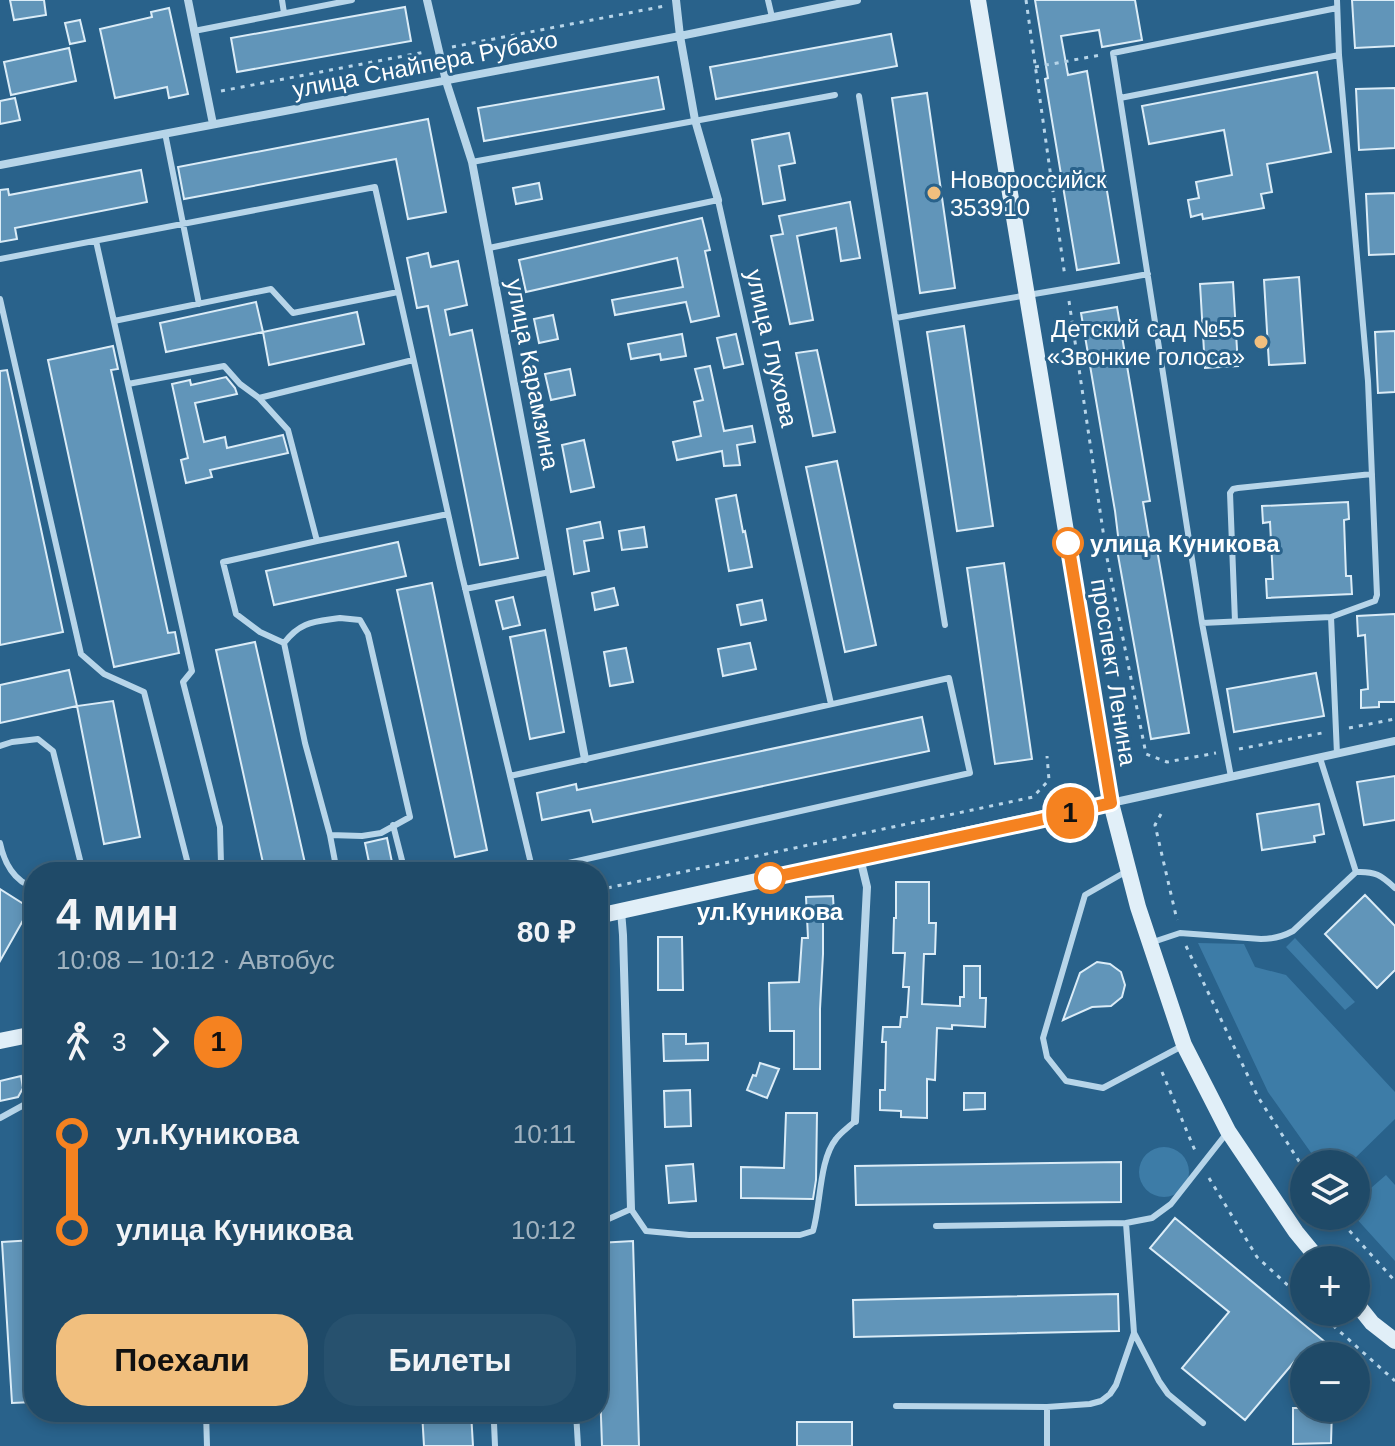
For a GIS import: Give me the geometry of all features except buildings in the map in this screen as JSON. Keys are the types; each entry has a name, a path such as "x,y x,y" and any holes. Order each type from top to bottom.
{"street":[{"path":"188,0 213,124"},
{"name":"улица Карамзина","path":"427,0 446,81 472,162 585,759"},
{"name":"улица Глухова","path":"676,0 695,120 718,200"},
{"name":"улица Снайпера Рубахо","path":"0,165 857,0"},
{"name":"проспект Ленина","path":"978,0 1111,803 1128,871 1184,1045 1228,1131 1308,1246"},
{"path":"608,914 1395,741"},
{"path":"855,1121 867,887 860,858"},
{"path":"621,911 631,1209"},
{"path":"0,1041 24,1036"},
{"path":"1370,1320 1395,1341"}],"lane":[{"path":"282,0 284,13"},
{"path":"194,31 352,0"},
{"path":"768,0 772,17"},
{"path":"1202,623 1331,617 1377,598 1368,381 1337,4 1113,53 1202,623 1231,777"},
{"path":"1120,98 1339,55"},
{"path":"472,162 835,95"},
{"path":"859,96 945,625"},
{"path":"165,133 199,304"},
{"path":"0,259 375,187 465,589 531,862"},
{"path":"489,248 718,200"},
{"name":"улица Глухова","path":"718,200 831,704"},
{"path":"96,241 192,671 183,682 220,827 221,862"},
{"path":"896,318 1148,274"},
{"path":"114,321 271,289 293,313 398,292"},
{"path":"0,299 81,654 104,674 144,692 187,862"},
{"path":"259,398 413,360"},
{"path":"128,384 224,366 288,430 317,541"},
{"path":"1235,621 1230,493 1233,489 1372,474"},
{"path":"284,643 260,632 236,614 223,562 448,514"},
{"path":"465,589 550,572"},
{"path":"1331,617 1337,754"},
{"path":"330,835 381,833 410,817 368,634 360,620 340,618 295,628 284,643 335,862"},
{"path":"510,776 949,678 970,773 577,862"},
{"path":"0,746 38,739 53,751 81,862"},
{"path":"1320,758 1356,872"},
{"path":"393,825 402,862"},
{"path":"0,843 11,872 24,883"},
{"path":"1128,871 1085,895 1043,1038 1047,1057 1066,1081 1103,1088 1184,1045"},
{"path":"1150,943 1180,933 1261,939 1284,935 1293,931 1356,872 1370,871 1395,888"},
{"path":"0,1118 24,1105"},
{"path":"608,1219 631,1209 646,1231 689,1235 800,1235 813,1231 827,1155 836,1139 855,1121"},
{"path":"936,1226 1126,1223 1152,1218 1171,1204 1228,1131"},
{"path":"896,1406 1047,1407 1090,1404 1110,1394 1134,1333 1126,1223"},
{"path":"1134,1333 1163,1388 1203,1423"},
{"path":"1047,1407 1047,1446"},
{"path":"206,1422 207,1446"},
{"path":"494,1422 495,1446"},
{"path":"577,1422 578,1446"}],"path":[{"path":"1026,0 1107,558 1146,754 1167,762 1395,719"},
{"path":"1035,67 1113,53"},
{"path":"608,888 1033,797 1049,780 1047,756"},
{"path":"1161,814 1155,825 1180,933 1258,1097 1292,1150"},
{"path":"1157,1061 1201,1165 1257,1257 1290,1287"},
{"path":"1349,1230 1395,1281"},
{"path":"1334,1326 1395,1381"}],"shaded area":[{"path":"1295,938 1355,1002 1345,1010 1286,947"},
{"path":"1198,943 1244,944 1255,967 1286,975 1395,1092 1395,1119 1363,1150 1309,1150 1268,1092"},
{"path":"1164,1147 1182,1154 1189,1172 1182,1190 1164,1197 1146,1190 1139,1172 1146,1154"},
{"path":"1386,1175 1395,1185 1395,1261 1367,1230 1370,1230 1370,1189"}],"bus line":[{"name":"1","path":"770,878 1111,803 1068,543"}],"place":[{"name":"Новороссийск 353910","path":"934,193"},
{"name":"Детский сад №55 «Звонкие голоса»","path":"1261,342"},
{"name":"улица Куникова","path":"1068,543"},
{"name":"ул.Куникова","path":"770,878"}]}
